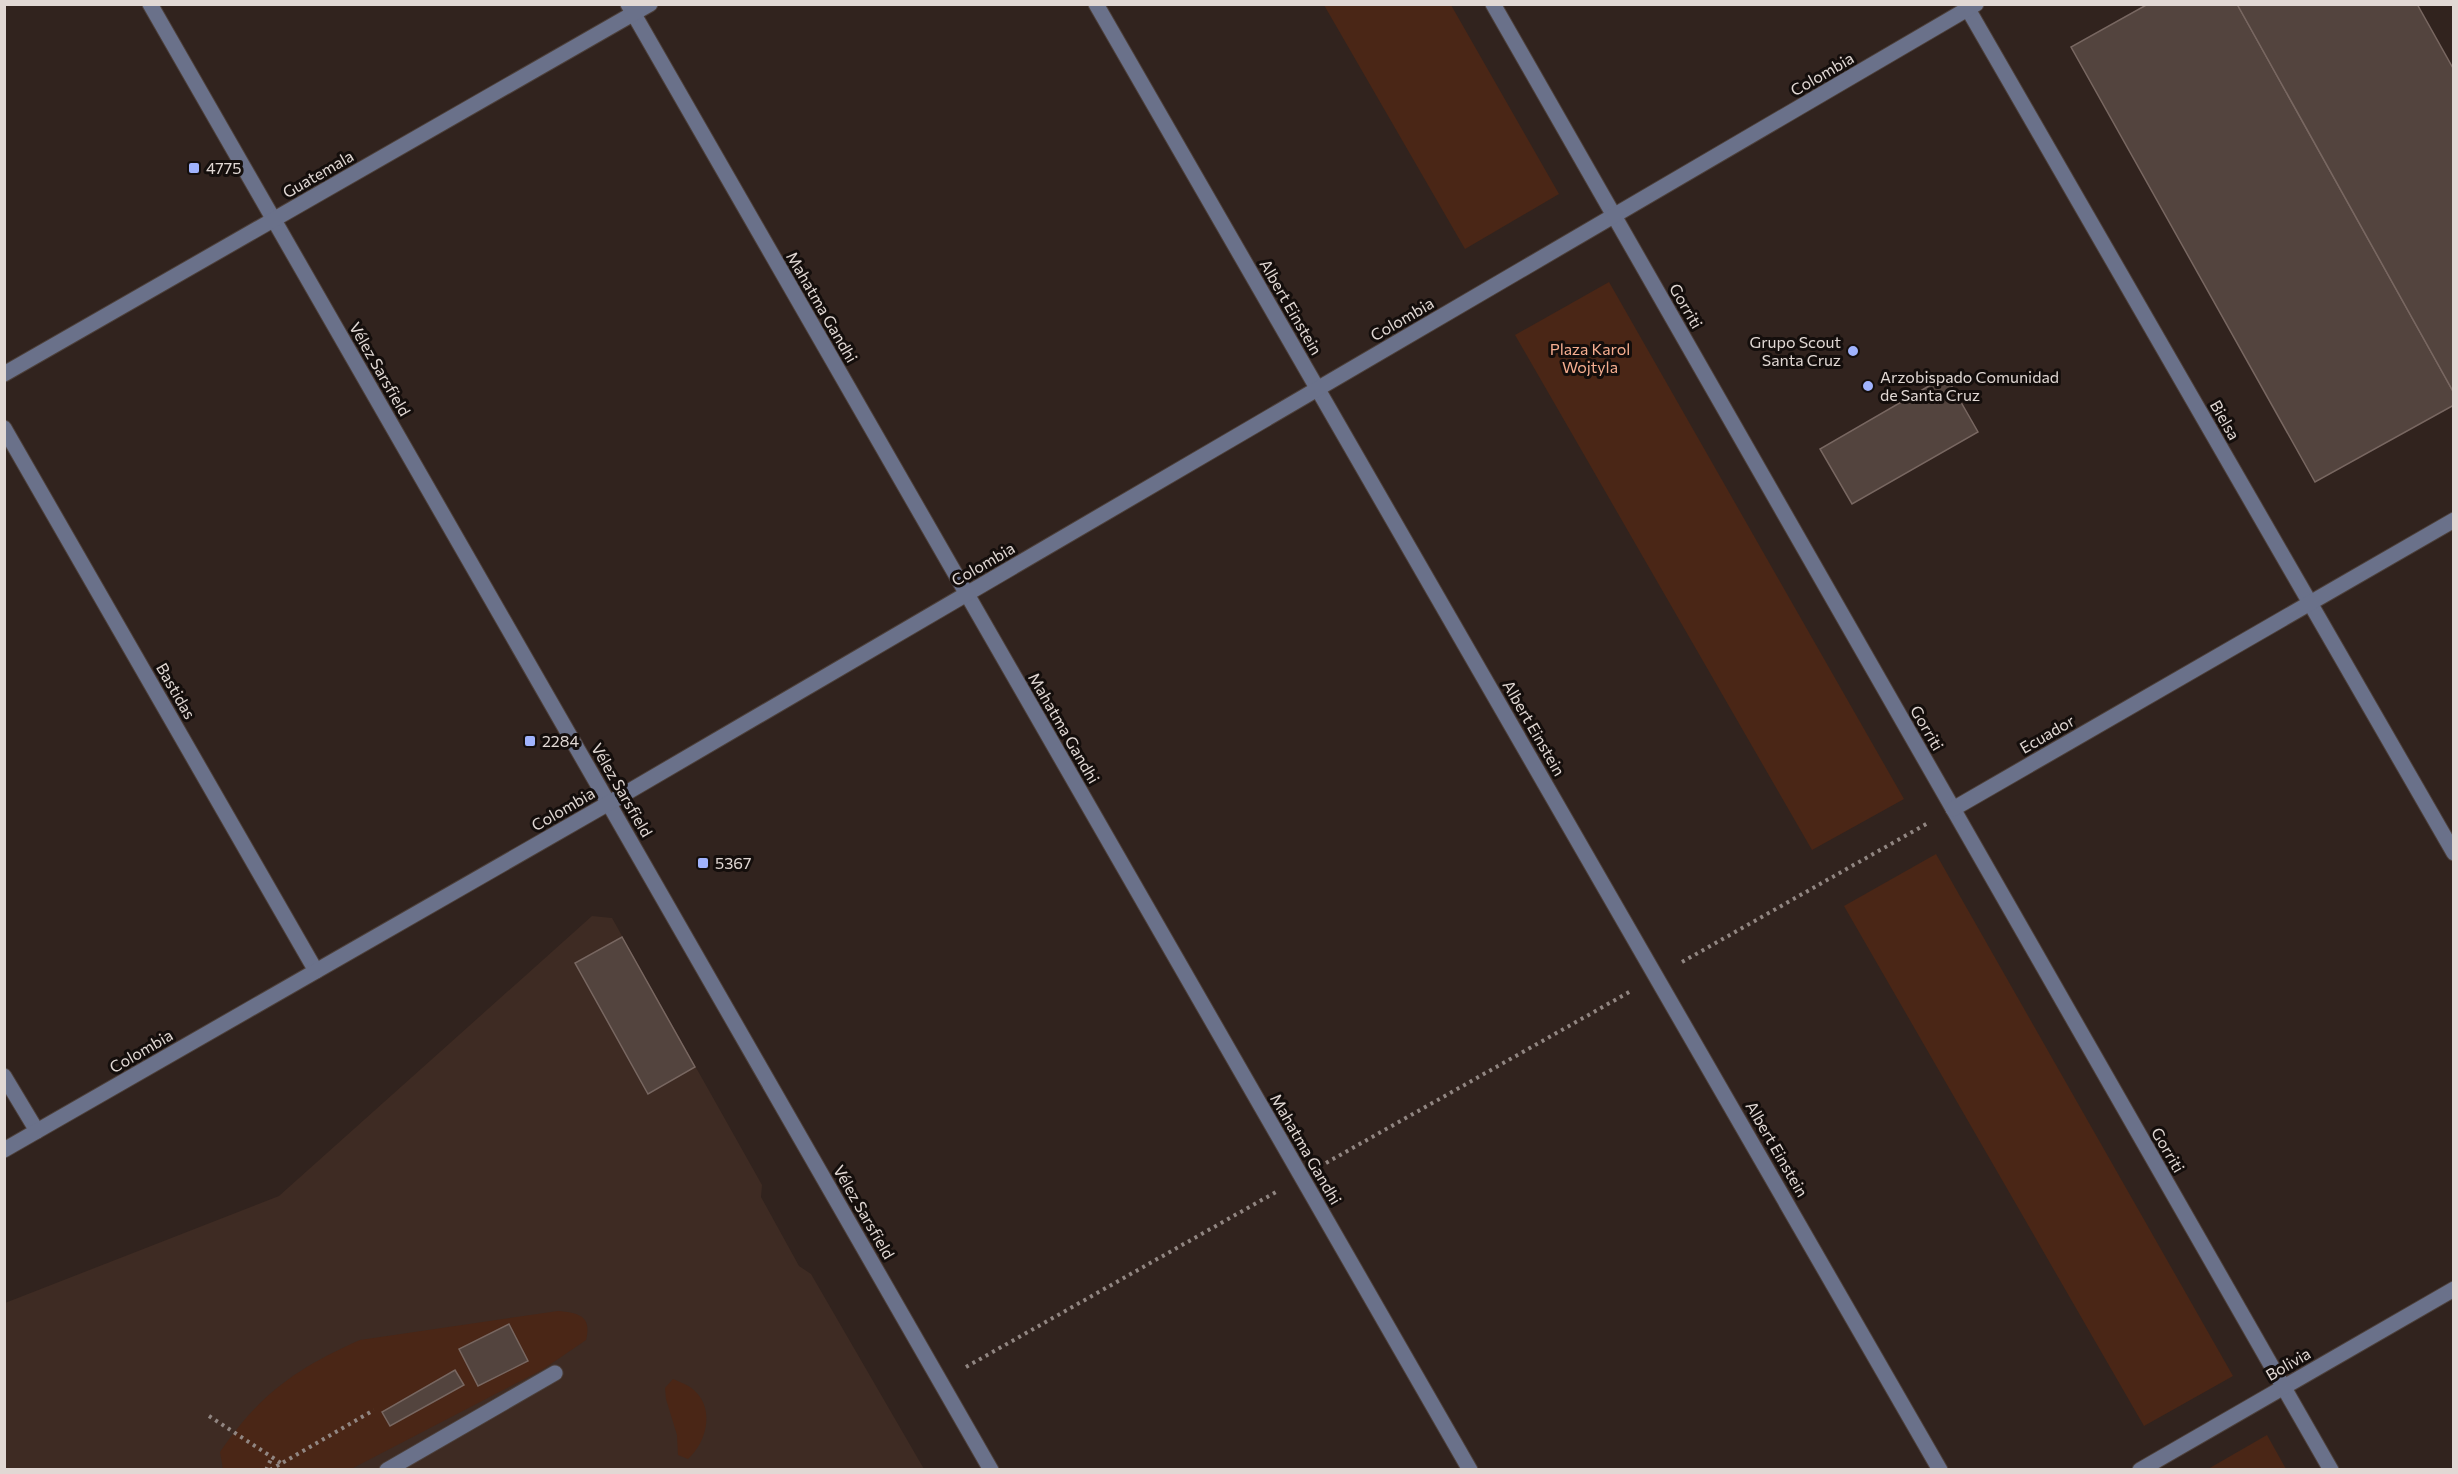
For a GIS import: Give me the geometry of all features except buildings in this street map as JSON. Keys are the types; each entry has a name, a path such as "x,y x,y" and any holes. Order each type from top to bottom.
{"street":[{"name":"Vélez Sarsfield","path":"150,4 991,1470"},
{"name":"Guatemala","path":"4,374 274,220 630,9 650,4"},
{"name":"Albert Einstein","path":"1096,4 1940,1470"},
{"name":"Gorriti","path":"1492,4 2331,1470"},
{"name":"Colombia","path":"4,1150 609,803 1970,6"},
{"name":"Bielsa","path":"1970,6 2309,603 2454,853"},
{"name":"Mahatma Gandhi","path":"630,9 1470,1470"},
{"name":"Bastidas","path":"4,428 316,971"},
{"name":"Ecuador","path":"1953,809 2454,520"},
{"path":"4,1076 37,1131"},
{"name":"Bolivia","path":"2140,1470 2454,1289"},
{"path":"387,1470 555,1373"}],"path":[{"path":"1657,976 1953,809"},
{"path":"268,1470 374,1410"},
{"path":"209,1416 282,1463"},
{"path":"268,1470 272,1457"}],"shaded area":[{"path":"592,916 612,918 762,1185 761,1197 799,1266 811,1274 924,1469 5,1470 5,1303 279,1196"}],"green space":[{"path":"1324,5 1451,5 1559,194 1465,249"},
{"name":"Plaza Karol Wojtyla","path":"1609,282 1904,799 1812,850 1515,335"},
{"path":"1936,854 2233,1376 2144,1426 1844,906"},
{"path":"558,1311 582,1317 587,1326 586,1340 542,1370 351,1469 223,1469 220,1452 265,1399 298,1373 360,1340"},
{"path":"673,1379 690,1387 698,1395 706,1413 704,1433 700,1443 688,1459 678,1455 677,1435 666,1399 665,1388"},
{"path":"2267,1435 2286,1469 2208,1469"}],"place":[{"name":"4775","path":"194,168"},
{"name":"Grupo Scout Santa Cruz","path":"1853,351"},
{"name":"Arzobispado Comunidad de Santa Cruz","path":"1868,386"},
{"name":"2284","path":"530,741"},
{"name":"5367","path":"703,863"}]}
